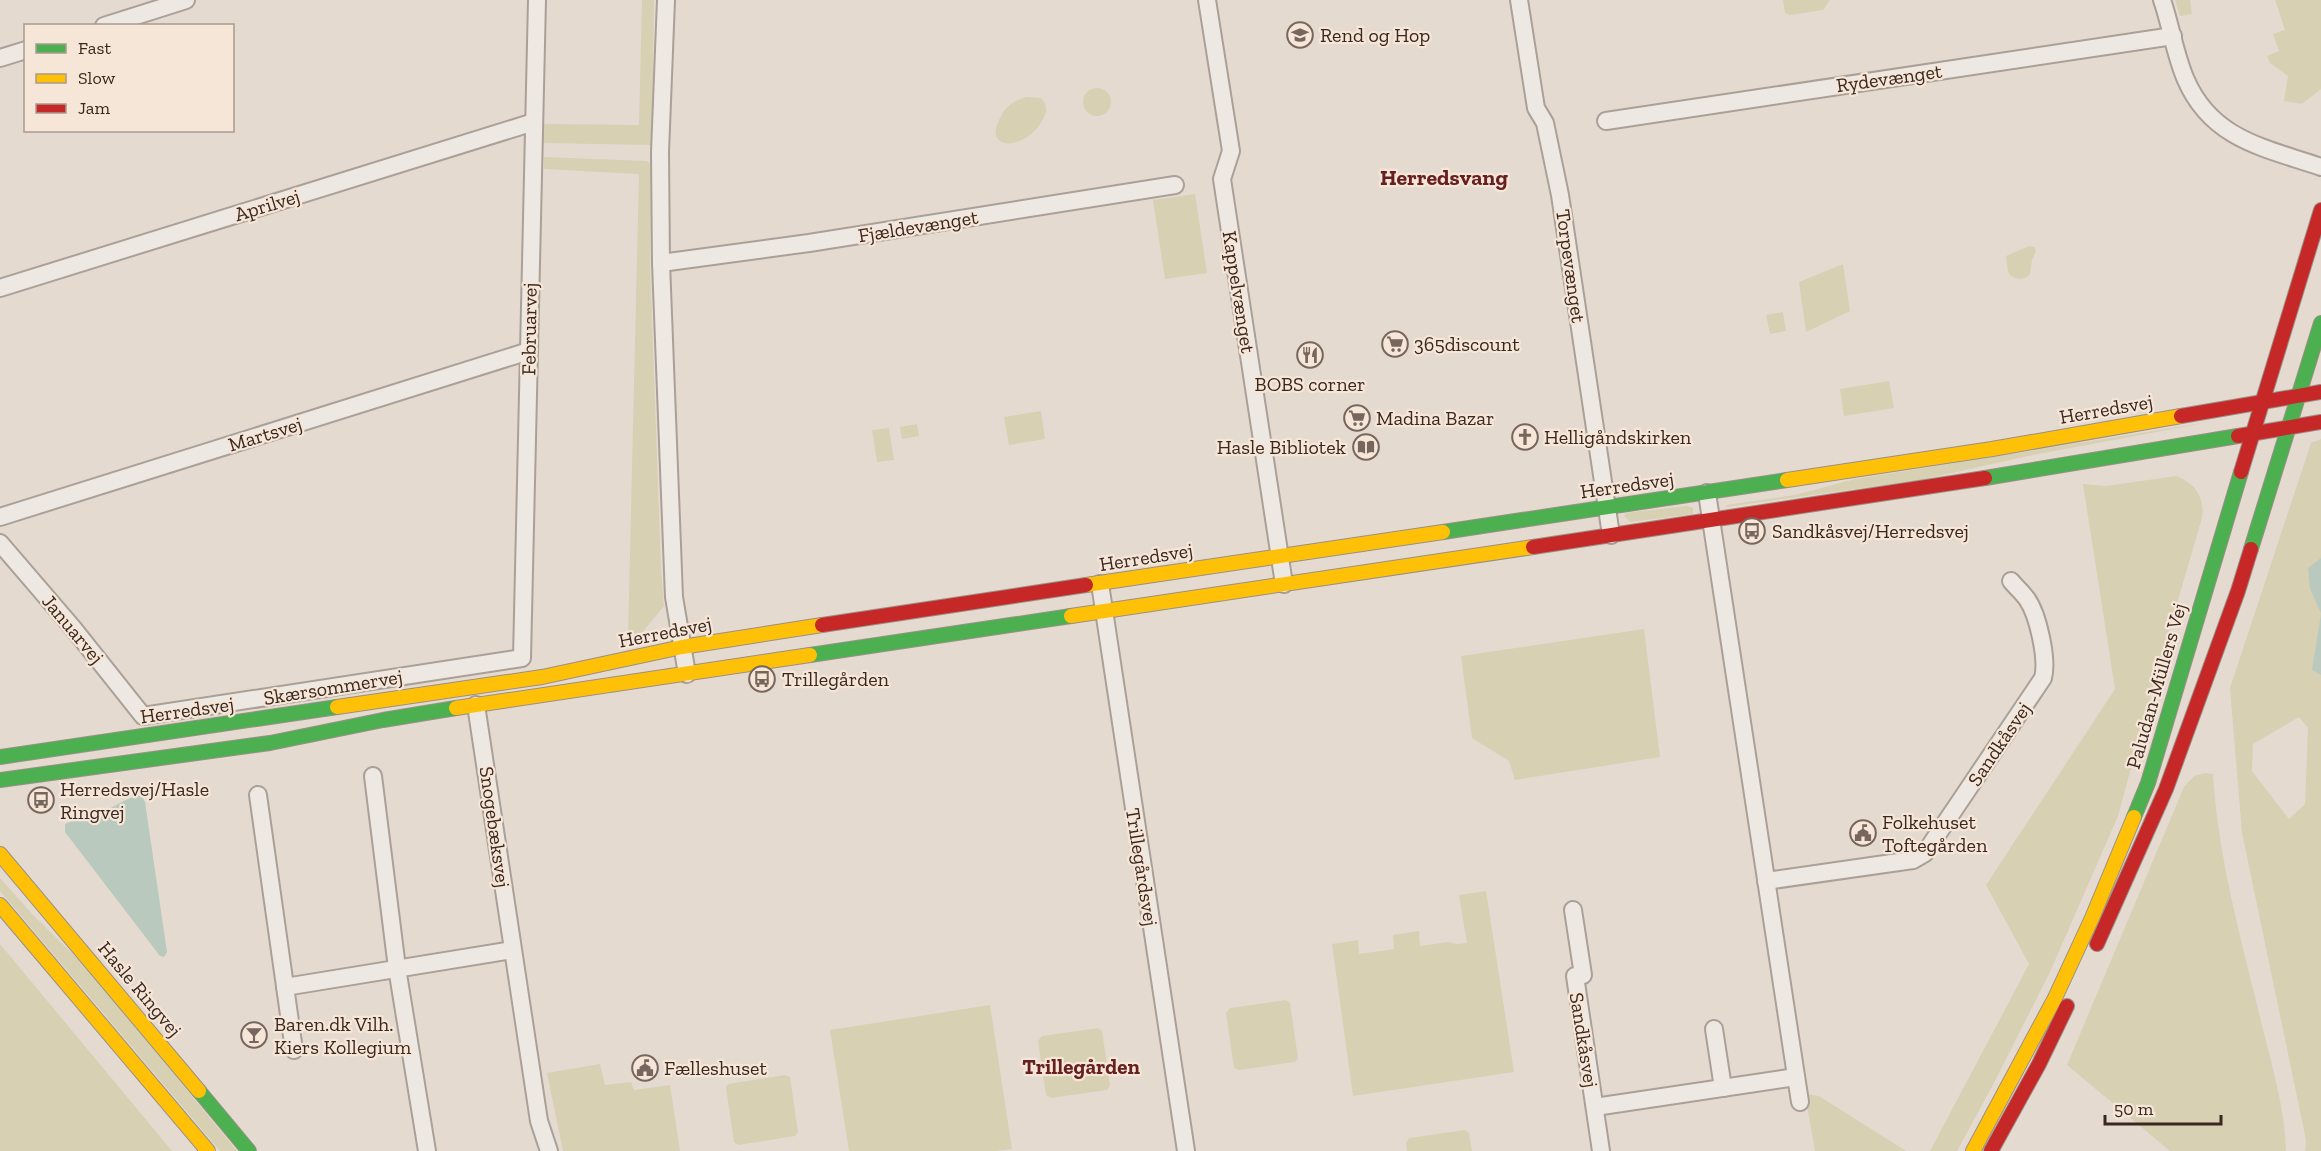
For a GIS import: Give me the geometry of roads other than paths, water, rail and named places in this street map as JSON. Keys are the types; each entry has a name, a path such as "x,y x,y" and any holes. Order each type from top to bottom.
{"street":[{"path":"110,24 186,0"},
{"name":"Februarvej","path":"522,658 537,0"},
{"path":"666,0 660,152 661,263 674,597 687,674"},
{"name":"Kappelvænget","path":"1207,0 1231,151 1222,178 1284,584"},
{"name":"Torpevænget","path":"1519,0 1536,108 1545,123 1560,195 1611,535"},
{"path":"2162,0 2185,78 2193,94 2214,120 2234,136 2321,167"},
{"name":"Rydevænget","path":"1606,121 2173,36"},
{"path":"0,58 24,51"},
{"name":"Aprilvej","path":"0,288 534,122"},
{"name":"Fjældevænget","path":"661,263 809,243 1174,185"},
{"name":"Paludan-Müllers Vej","path":"1973,1151 2055,998 2148,783 2321,210"},
{"name":"Paludan-Müllers Vej","path":"2090,958 2166,789 2238,591 2321,323"},
{"name":"Martsvej","path":"0,517 529,351"},
{"name":"Herredsvej","path":"0,757 542,677 682,647 1992,449 2321,392"},
{"path":"0,780 270,743 383,720 476,705 1917,489 2321,422"},
{"path":"1707,493 1800,1102"},
{"name":"Januarvej","path":"0,543 73,628 143,716"},
{"name":"Sandkåsvej","path":"1766,881 1913,860 1925,853 2043,678 2038,627 2028,600 2011,581"},
{"name":"Trillegårdsvej","path":"1100,584 1186,1151"},
{"name":"Skærsommervej","path":"143,716 522,658"},
{"name":"Snogebæksvej","path":"476,705 539,1120 549,1151"},
{"path":"373,776 397,968 427,1151"},
{"path":"258,795 294,1050"},
{"name":"Hasle Ringvej","path":"0,854 249,1151"},
{"path":"0,905 208,1151"},
{"name":"Sandkåsvej","path":"1573,910 1583,975 1575,976 1601,1151"},
{"path":"285,987 512,950"},
{"path":"1991,1151 2039,1064 2075,989"},
{"path":"1714,1029 1723,1088"},
{"name":"Sandkåsvej","path":"1595,1107 1796,1077"}],"place":[{"name":"Rend og Hop","path":"1300,35"},
{"name":"365discount","path":"1395,344"},
{"name":"BOBS corner","path":"1310,355"},
{"name":"Madina Bazar","path":"1357,418"},
{"name":"Helligåndskirken","path":"1525,437"},
{"name":"Hasle Bibliotek","path":"1366,447"},
{"name":"Sandkåsvej/Herredsvej","path":"1752,531"},
{"name":"Trillegården","path":"762,679"},
{"name":"Herredsvej/Hasle Ringvej","path":"41,800"},
{"name":"Folkehuset Toftegården","path":"1863,833"},
{"name":"Baren.dk Vilh. Kiers Kollegium","path":"254,1035"},
{"name":"Fælleshuset","path":"645,1068"}],"district":[{"name":"Herredsvang","path":"1444,177"},
{"name":"Trillegården","path":"1081,1067"}]}
